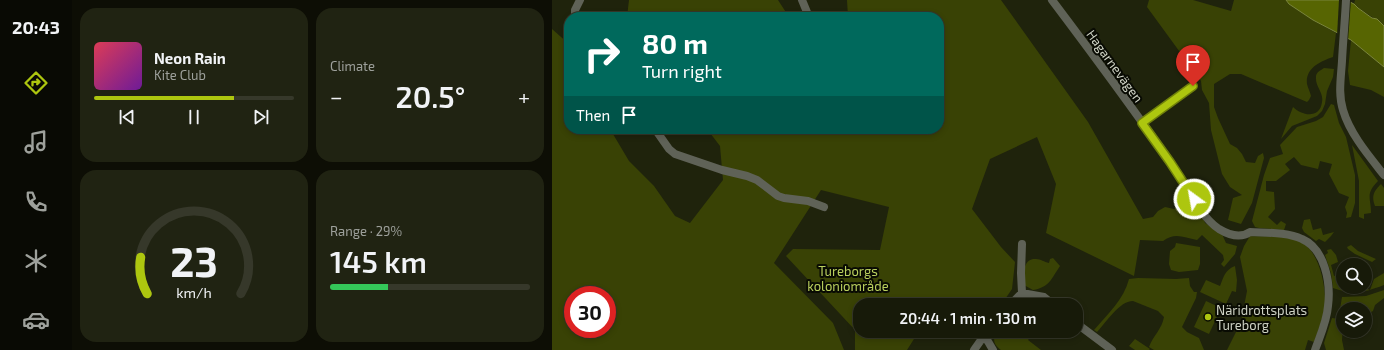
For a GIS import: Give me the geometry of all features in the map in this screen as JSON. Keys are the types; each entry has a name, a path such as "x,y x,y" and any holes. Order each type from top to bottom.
{"street":[{"path":"575,12 580,0"},
{"path":"802,0 807,12"},
{"name":"Hagarnevägen","path":"1052,0 1170,162 1201,211 1219,229 1236,236 1244,236 1250,232 1292,235 1310,243 1319,252 1327,278 1329,300 1326,317 1315,350"},
{"path":"1346,0 1340,89 1344,113 1362,146 1384,175"},
{"path":"1142,123 1193,86"},
{"path":"658,134 669,149 675,154 757,180 768,189 784,198 808,201 824,207"},
{"path":"1017,298 1022,293 1022,244"},
{"path":"1022,293 1045,298"},
{"path":"1083,328 1112,350"},
{"path":"974,350 984,338"},
{"path":"990,338 993,350"}],"green space":[{"path":"629,0 778,0 786,12 628,12"},
{"name":"Tureborgs koloniområde","path":"847,0 1001,0 1088,122 1143,219 1153,217 1158,211 1165,207 1174,209 1184,203 1189,202 1197,214 1203,217 1205,223 1222,234 1226,243 1237,246 1235,254 1224,267 1221,264 1224,260 1223,255 1202,235 1197,240 1175,236 1167,238 1163,241 1140,240 1134,276 1046,233 1056,184 1037,137 990,159 972,209 1001,247 1015,262 1012,289 1006,298 853,298 853,328 786,256 793,249 880,250 889,207 821,190 774,263 833,323 844,350 552,350 552,29 564,40 564,134 613,134 629,161 654,186 675,216 690,223 723,180 720,146 711,134 944,134 944,12 848,12"},
{"path":"1149,0 1193,0 1231,11 1234,0 1286,0 1289,4 1313,20 1336,33 1333,57 1319,63 1311,69 1307,78 1307,84 1311,96 1307,102 1241,74 1230,74 1214,84 1214,107 1230,144 1237,148 1246,162 1255,163 1258,156 1263,153 1264,158 1252,203 1241,224 1228,220 1233,198 1242,195 1230,187 1222,174 1211,130 1209,103 1202,90 1201,81 1147,7"},
{"path":"1355,0 1384,0 1384,26 1354,4"},
{"path":"1351,40 1384,67 1384,97 1371,90 1350,85 1348,71"},
{"path":"1324,68 1334,69 1333,77 1327,91 1325,104 1322,111 1317,116 1292,126 1281,139 1293,107 1301,112 1310,114 1318,111 1321,107 1322,99 1316,80 1316,75"},
{"path":"1331,104 1334,105 1339,123 1346,137 1355,175 1355,203 1351,217 1346,218 1347,213 1345,207 1349,197 1339,193 1329,174 1332,164 1320,161 1318,169 1301,165 1294,157 1285,164 1290,170 1276,181 1266,181 1266,191 1274,192 1275,209 1268,217 1277,225 1281,221 1286,224 1284,230 1255,227 1252,221 1270,158 1283,154 1280,145 1297,127 1316,121 1323,117"},
{"path":"1352,145 1378,181 1371,189 1370,193 1371,213 1364,214 1364,219 1359,217 1359,181"},
{"path":"1381,184 1384,188 1384,206 1375,206 1373,199 1374,194"},
{"path":"1310,219 1313,230 1321,228 1323,235 1334,232 1325,242 1319,239 1316,241 1304,232 1302,228 1304,220"},
{"path":"1250,236 1292,238 1304,244 1310,249 1314,256 1322,274 1325,303 1314,342 1308,340 1305,350 1227,350 1241,322 1247,291 1240,257"},
{"path":"1176,243 1200,247 1200,264 1198,270 1179,272 1171,270 1169,264 1170,251 1175,247"},
{"path":"1351,245 1358,251 1376,259 1372,262 1372,258 1364,258 1355,254 1347,247"},
{"path":"1331,249 1337,258 1336,263 1331,265 1334,276 1336,275 1336,289 1333,288 1331,273 1325,255 1328,253 1327,250"},
{"path":"1053,258 1060,266 1047,285 1033,290 1024,285 1025,268 1028,261 1031,259 1038,259 1049,263 1050,259"},
{"path":"1235,266 1237,280 1236,292 1232,291 1226,304 1200,292 1206,280 1220,286 1227,271"},
{"path":"1384,273 1384,285 1372,289 1374,279"},
{"path":"1189,278 1190,286 1194,292 1197,292 1196,298 1182,327 1187,332 1199,338 1204,350 1154,350 1149,347 1164,317 1158,311 1133,301 1128,302 1118,308 1097,332 1094,330 1119,300 1127,286 1129,279"},
{"path":"1384,290 1384,298 1375,305 1372,312 1372,302 1341,302 1342,297 1366,296"},
{"name":"Näridrottsplats Tureborg","path":"1206,301 1221,308 1209,334 1194,327"},
{"path":"1332,318 1336,319 1336,338 1342,338 1344,350 1326,350 1324,343"},
{"path":"855,338 915,338 907,350 855,350"},
{"path":"994,338 1030,338 1028,340 1041,350 1001,350 994,342"},
{"path":"1135,339 1150,349 1135,350 1129,346"}],"shaded area":[{"path":"1286,0 1346,0 1354,4 1372,18 1377,19 1384,26 1384,67 1351,40 1313,20 1289,4"}],"pier":[{"path":"1339,0 1351,0 1348,41 1337,36"}],"place":[{"name":"Näridrottsplats Tureborg","path":"1208,317"}],"route":[{"path":"1193,86 1142,123 1194,199"}]}
